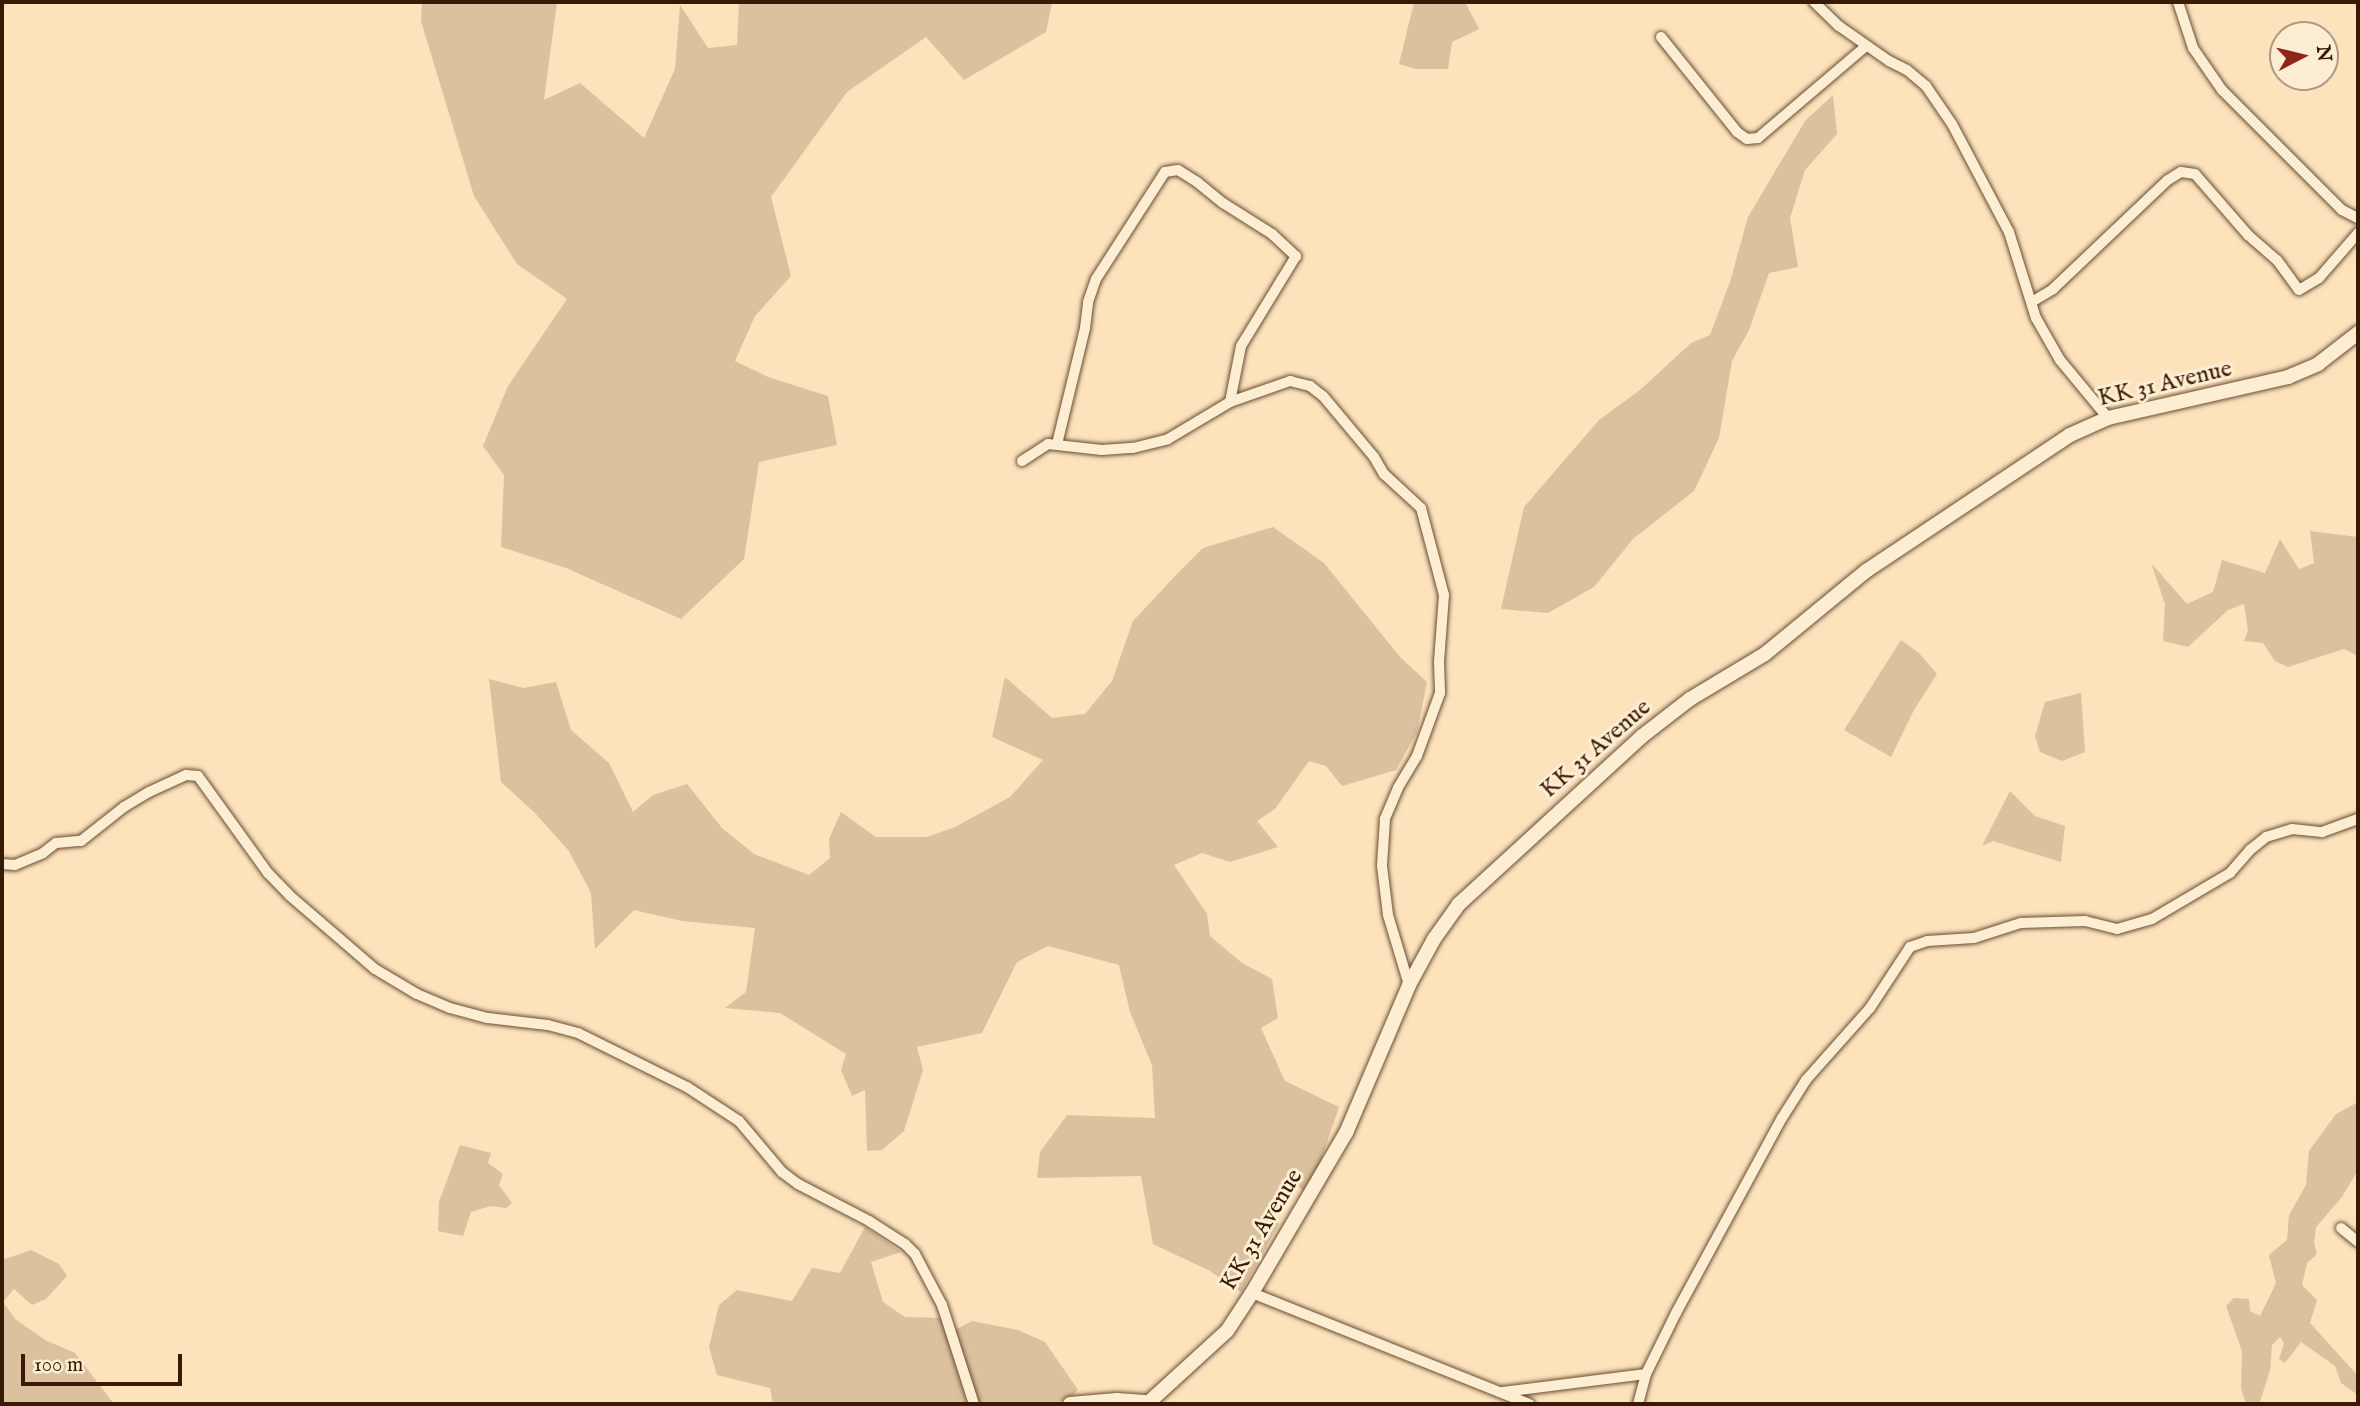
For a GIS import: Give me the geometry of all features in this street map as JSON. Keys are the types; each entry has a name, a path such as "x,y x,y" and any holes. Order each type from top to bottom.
{"main road":[{"name":"KK 31 Avenue","path":"1070,1404 1117,1400 1148,1403 1227,1331 1346,1133 1409,985 1434,939 1459,904 1641,737 1690,699 1765,654 1866,571 2070,435 2108,418 2288,377 2318,364 2358,333"}],"street":[{"path":"1814,2 1839,26 1866,46 1907,70 1926,86 1952,124 2009,232 2036,318 2060,360 2108,418"},
{"path":"2178,2 2193,48 2222,90 2342,211 2358,218"},
{"path":"1661,37 1737,132 1747,139 1758,138 1866,46"},
{"path":"1058,444 1085,328 1088,302 1096,279 1165,172 1178,170 1197,182 1223,203 1272,234 1296,256 1241,345 1230,402"},
{"path":"2035,300 2053,289 2168,180 2181,172 2195,174 2248,235 2277,260 2299,290 2319,278 2358,233"},
{"path":"1022,461 1037,449 1058,444 1102,450 1133,448 1168,439 1230,402 1290,381 1310,386 1323,396 1374,457 1384,474 1421,509 1444,595 1440,693 1417,757 1398,788 1385,819 1382,866 1388,915 1409,985"},
{"path":"2,864 15,865 43,853 56,843 81,841 132,802 186,775 196,774 268,873 289,895 375,969 417,994 450,1008 488,1018 548,1025 578,1033 687,1087 739,1121 782,1172 798,1184 869,1221 905,1244 915,1254 942,1305 974,1404"},
{"path":"1638,1404 1646,1374 1782,1118 1806,1080 1870,1008 1910,947 1927,941 1974,938 2021,923 2085,920 2117,929 2152,919 2230,873 2250,850 2266,837 2292,829 2322,832 2358,819"},
{"path":"2341,1228 2358,1242"},
{"path":"1252,1293 1530,1404"},
{"path":"1502,1392 1646,1374"}],"shaded area":[{"path":"422,2 557,2 544,100 580,83 644,138 675,69 680,5 708,48 737,45 739,2 1052,2 1046,32 964,80 926,37 847,92 771,197 791,276 755,316 735,361 768,377 828,396 837,445 759,462 744,559 681,619 566,568 501,547 504,475 483,446 508,386 567,299 517,264 474,196 421,21"},
{"path":"1414,2 1465,2 1479,29 1452,42 1448,69 1416,69 1399,64"},
{"path":"1833,95 1837,134 1805,170 1790,218 1798,267 1769,273 1749,330 1732,361 1719,438 1694,491 1633,539 1594,587 1548,613 1501,609 1524,507 1599,420 1640,390 1691,343 1710,335 1730,282 1748,217 1805,121"},
{"path":"1273,527 1324,563 1400,657 1427,682 1417,732 1396,770 1342,786 1326,766 1309,761 1275,809 1257,821 1278,847 1230,862 1202,853 1174,865 1207,914 1210,936 1242,963 1272,979 1278,1018 1261,1028 1285,1081 1339,1107 1309,1195 1294,1183 1273,1219 1279,1224 1241,1292 1210,1271 1153,1244 1141,1176 1037,1178 1040,1152 1067,1115 1155,1118 1152,1065 1130,1012 1119,965 1048,946 1017,962 982,1033 917,1047 923,1070 904,1131 882,1150 867,1151 865,1090 852,1096 841,1070 846,1054 780,1013 725,1008 746,992 755,928 682,921 634,910 595,949 591,893 569,851 534,812 501,782 489,679 523,688 556,682 571,730 609,763 633,812 653,795 687,784 722,828 754,854 809,875 830,858 829,839 841,812 876,837 927,837 955,827 1010,797 1043,760 992,737 1005,677 1052,718 1085,714 1112,681 1133,621 1203,548"},
{"path":"2310,531 2358,537 2358,656 2344,649 2288,667 2275,661 2263,643 2244,641 2248,630 2244,604 2228,610 2188,647 2163,641 2165,604 2151,563 2187,604 2213,592 2222,560 2265,573 2280,539 2299,569 2314,563"},
{"path":"1901,640 1919,653 1937,674 1914,710 1891,757 1844,730"},
{"path":"2081,693 2085,752 2062,761 2040,752 2035,736 2045,702"},
{"path":"2010,791 2035,816 2065,826 2061,862 1993,841 1982,846"},
{"path":"2358,1102 2358,1170 2342,1197 2316,1227 2314,1243 2317,1254 2307,1263 2302,1285 2317,1300 2310,1323 2358,1376 2358,1395 2341,1383 2335,1366 2301,1342 2285,1363 2279,1359 2284,1343 2280,1337 2272,1345 2270,1370 2260,1402 2246,1404 2241,1388 2242,1351 2226,1306 2234,1298 2249,1299 2250,1311 2260,1316 2276,1283 2269,1255 2287,1240 2289,1215 2306,1185 2309,1151 2336,1114"},
{"path":"460,1145 491,1153 488,1163 503,1174 499,1185 512,1203 506,1208 490,1206 471,1212 463,1236 438,1231 439,1202"},
{"path":"865,1227 901,1252 871,1262 883,1302 905,1317 945,1318 967,1404 773,1404 770,1388 717,1375 709,1347 719,1305 737,1290 792,1301 812,1268 840,1273"},
{"path":"31,1250 59,1264 67,1276 46,1299 32,1305 14,1289 3,1302 15,1319 45,1340 75,1353 114,1404 2,1404 2,1260"},
{"path":"972,1321 1018,1330 1045,1342 1078,1390 1072,1397 1052,1404 977,1404 955,1330"}]}
